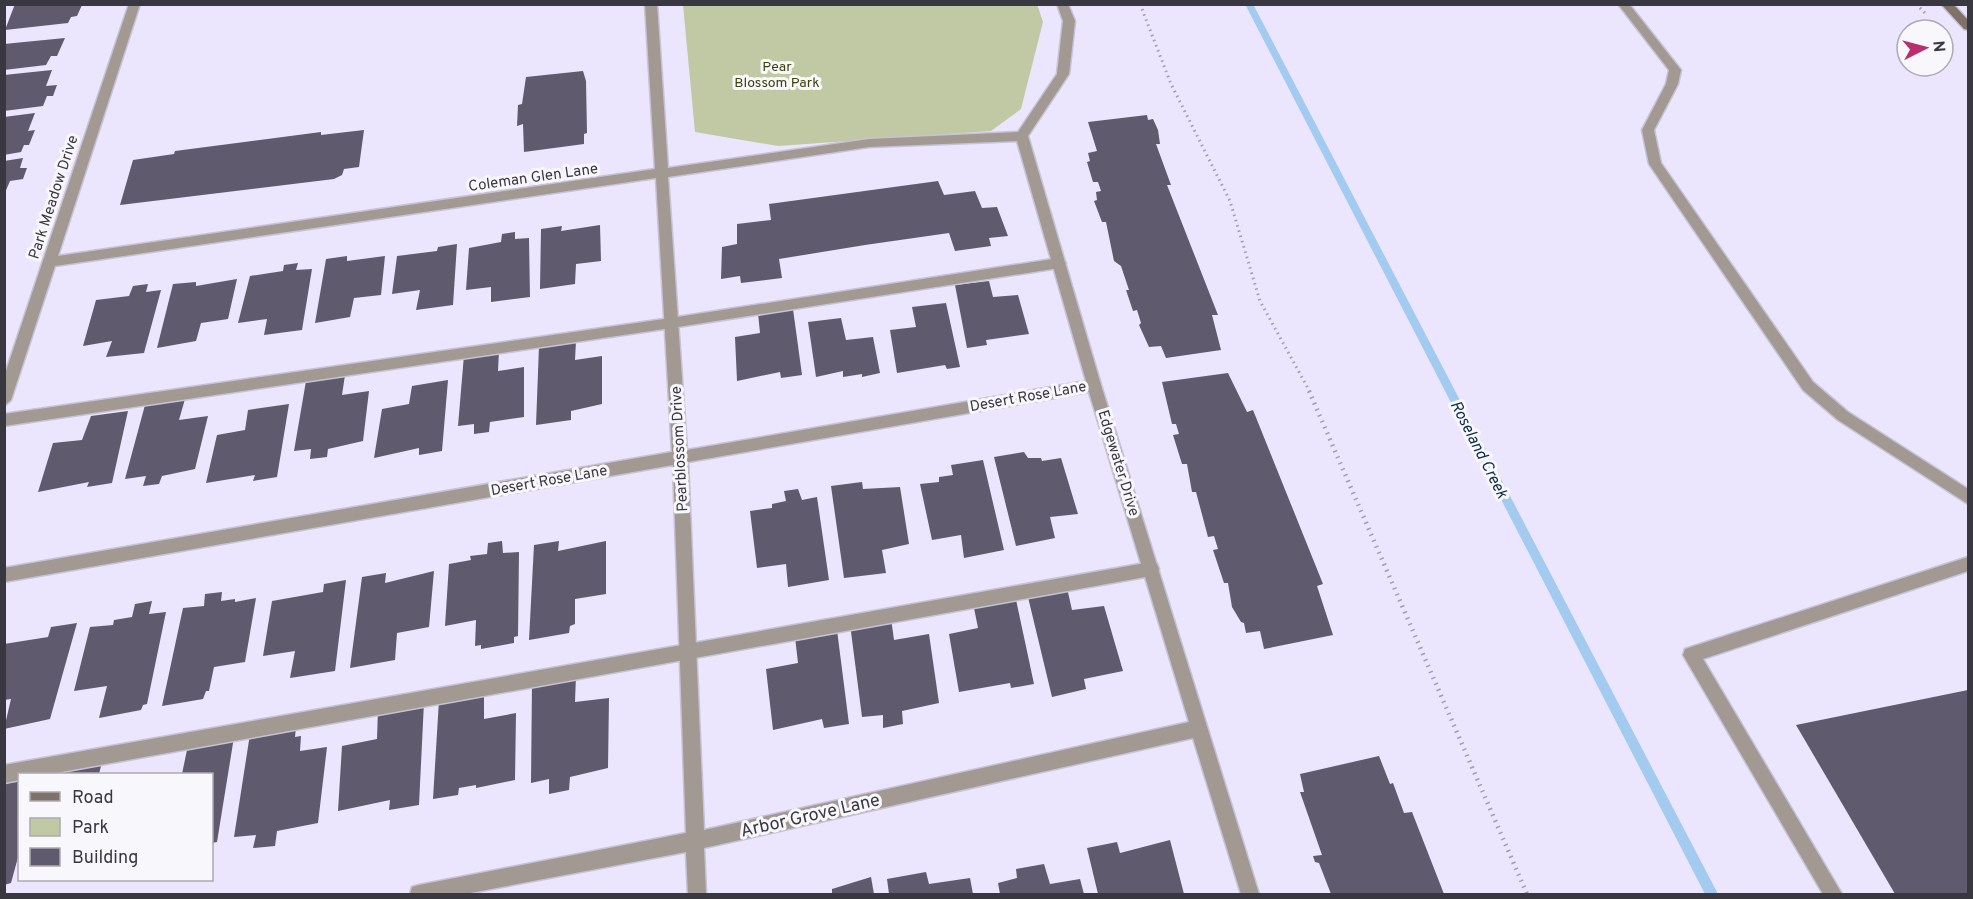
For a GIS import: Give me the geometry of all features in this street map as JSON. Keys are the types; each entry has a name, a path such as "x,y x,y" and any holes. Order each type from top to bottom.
{"street":[{"name":"Park Meadow Drive","path":"4,400 135,4"},
{"name":"Pearblossom Drive","path":"651,4 680,457 697,894"},
{"path":"1022,136 1063,74 1069,21 1062,4"},
{"path":"1623,4 1675,70 1672,84 1648,130 1655,164 1802,377 1843,416 1968,497"},
{"path":"1946,4 1968,26"},
{"name":"Coleman Glen Lane","path":"49,262 869,143 1022,136"},
{"name":"Edgewater Drive","path":"1022,136 1094,384 1250,894"},
{"path":"4,420 671,323 1059,263"},
{"name":"Desert Rose Lane","path":"4,575 1094,384"},
{"path":"1833,894 1691,655 1968,564"},
{"path":"4,774 1151,568"},
{"name":"Arbor Grove Lane","path":"419,894 694,842 1199,728"}],"path":[{"path":"1140,4 1171,84 1230,201 1260,301 1301,372 1527,894"}],"green space":[{"name":"Pear Blossom Park","path":"1037,4 1043,22 1021,109 991,131 778,146 695,132 683,5"}],"building":[{"path":"15,4 82,5 77,16 71,17 68,23 5,30"},
{"path":"65,38 57,56 51,56 46,65 4,70 4,44"},
{"path":"52,70 46,86 57,85 53,96 47,96 43,106 4,111 4,75"},
{"path":"583,71 586,81 587,133 584,134 584,144 524,152 523,124 517,126 518,105 522,104 526,77"},
{"path":"35,113 28,131 35,130 29,145 24,145 21,152 4,155 4,117"},
{"path":"1147,115 1148,120 1153,119 1158,130 1160,144 1156,144 1171,185 1167,185 1218,315 1212,315 1221,350 1166,358 1161,346 1149,347 1139,325 1141,323 1137,310 1133,311 1121,266 1114,261 1106,222 1102,222 1094,201 1097,200 1096,192 1101,191 1098,182 1093,182 1087,162 1090,161 1088,153 1097,151 1088,122"},
{"path":"364,130 359,167 344,169 342,175 334,179 120,205 133,160 174,154 175,151 321,132 321,135"},
{"path":"23,158 20,168 27,168 23,179 10,181 4,195 4,161"},
{"path":"938,181 944,195 975,191 982,208 997,207 1008,236 989,238 991,246 955,251 949,233 865,245 779,259 782,278 741,283 740,276 721,279 722,247 737,244 737,224 771,220 769,204"},
{"path":"600,225 601,261 576,264 575,284 540,289 541,229 562,226 561,231"},
{"path":"515,232 515,239 529,238 530,297 491,302 491,287 466,290 469,248 501,242 502,234"},
{"path":"457,244 453,305 416,310 420,290 392,294 397,256 437,251 438,247"},
{"path":"347,256 347,261 385,256 381,295 354,298 350,317 315,323 326,259"},
{"path":"298,263 296,270 312,269 302,330 264,335 267,319 238,323 250,276 283,271 284,265"},
{"path":"237,279 228,319 201,323 196,341 157,348 173,284 196,282 196,286"},
{"path":"989,281 993,297 1018,295 1029,334 986,340 987,345 967,348 955,285"},
{"path":"148,284 146,292 161,290 144,353 106,357 112,341 83,346 96,300 129,296 133,286"},
{"path":"946,303 960,367 947,369 945,365 897,373 890,330 916,327 912,307"},
{"path":"793,309 802,375 781,378 780,372 737,381 735,337 760,333 758,313"},
{"path":"841,318 846,340 873,337 880,373 862,377 862,374 843,377 843,371 816,377 808,322"},
{"path":"576,341 575,360 602,356 602,404 571,411 571,420 536,425 539,346"},
{"path":"499,350 498,371 524,367 524,417 490,422 489,432 474,434 474,424 458,426 464,355"},
{"path":"1228,373 1247,412 1253,410 1323,584 1317,586 1333,635 1264,649 1260,631 1246,633 1244,623 1232,607 1228,583 1224,583 1213,550 1218,549 1214,536 1208,537 1196,492 1192,492 1187,464 1182,464 1173,435 1179,434 1176,424 1172,424 1162,382"},
{"path":"345,375 342,395 369,391 363,441 328,449 327,457 310,459 311,449 294,451 306,381"},
{"path":"448,380 442,451 419,455 419,448 374,458 382,409 409,404 412,386"},
{"path":"185,399 179,420 208,416 195,469 162,476 159,484 143,486 146,476 125,479 145,405"},
{"path":"289,404 277,477 253,481 255,475 206,483 217,435 245,430 248,410"},
{"path":"128,411 112,483 87,487 89,482 38,492 53,443 82,440 91,416"},
{"path":"1024,452 1028,458 1041,458 1042,461 1061,458 1078,514 1050,517 1055,538 1016,546 994,457"},
{"path":"983,460 1004,550 964,558 961,535 932,540 920,484 939,482 939,477 953,475 951,465"},
{"path":"862,482 863,489 900,487 909,544 882,550 886,573 844,578 831,486"},
{"path":"798,489 802,500 817,497 829,580 788,587 786,564 757,568 750,511 772,508 772,504 786,501 784,491"},
{"path":"502,541 503,553 519,552 518,636 514,637 514,643 481,649 481,645 475,646 476,620 445,626 449,564 471,560 470,556 487,554 488,543"},
{"path":"559,541 558,551 606,541 606,594 575,599 575,624 570,626 569,633 529,640 534,545"},
{"path":"434,571 429,627 397,633 395,660 350,668 362,577 386,573 385,583"},
{"path":"346,580 335,671 290,678 295,651 263,656 272,601 323,592 324,584"},
{"path":"1067,588 1072,610 1104,606 1123,671 1084,679 1086,689 1052,697 1027,593"},
{"path":"222,592 221,601 235,599 235,602 256,598 245,662 214,667 209,691 206,691 203,699 162,706 183,608 204,606 205,594"},
{"path":"1015,595 1034,684 1011,688 1010,683 959,692 949,634 978,628 973,603"},
{"path":"152,601 149,614 166,612 147,704 143,705 141,710 99,718 107,686 74,691 90,627 113,625 114,620 132,617 135,604"},
{"path":"891,618 894,640 929,634 939,703 902,711 903,724 883,728 883,715 862,717 850,624"},
{"path":"77,623 50,719 4,729 11,699 4,700 4,644 48,637 51,627"},
{"path":"837,630 849,724 824,728 822,719 773,730 766,669 798,663 795,637"},
{"path":"576,675 575,702 609,698 608,768 570,777 569,790 549,794 549,779 531,783 532,682"},
{"path":"1968,690 1968,894 1895,894 1796,725"},
{"path":"484,693 484,719 516,713 515,780 476,788 476,785 459,788 458,795 433,799 439,700"},
{"path":"424,702 419,805 389,810 390,800 338,811 342,746 377,739 378,709"},
{"path":"296,727 295,737 301,736 300,751 327,747 318,823 277,831 275,846 253,848 256,835 234,837 250,734"},
{"path":"234,737 217,842 213,843 213,773 182,773 188,745"},
{"path":"1379,756 1390,784 1393,783 1404,813 1412,812 1444,894 1331,894 1319,863 1315,862 1313,856 1322,855 1300,792 1304,792 1300,774"},
{"path":"102,762 99,773 54,773 55,770"},
{"path":"18,779 18,857 11,883 4,885 4,781"},
{"path":"1170,840 1184,894 1098,894 1087,848 1117,842 1120,853"},
{"path":"1044,864 1050,884 1080,879 1084,894 1000,894 998,883 1017,878 1016,869"},
{"path":"926,872 929,884 970,878 973,894 889,894 887,879"},
{"path":"871,877 874,894 832,894 832,889"}],"waterway":[{"name":"Roseland Creek","path":"1249,4 1712,894"}]}
